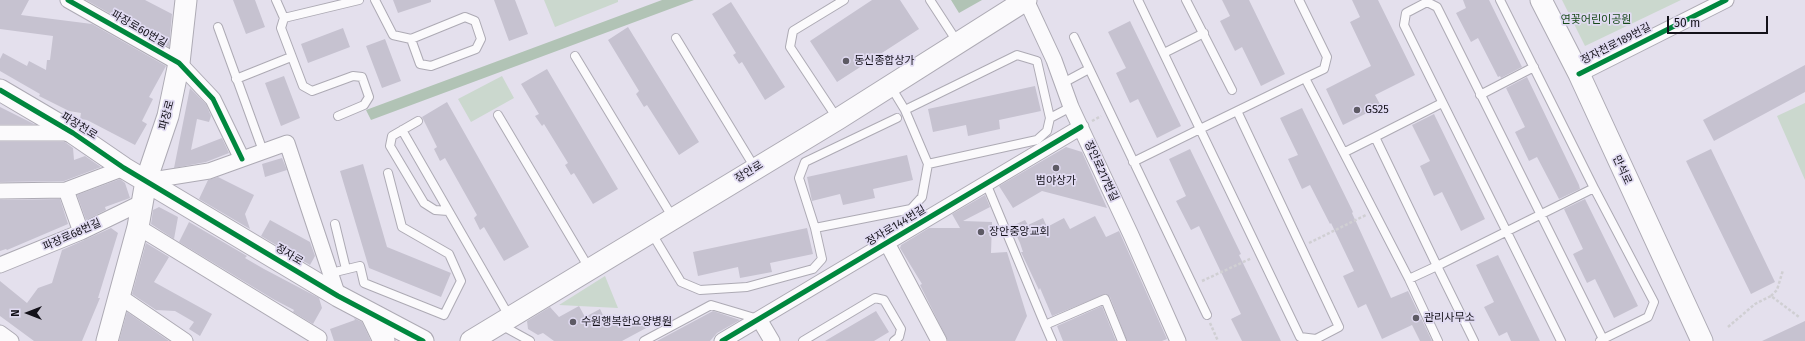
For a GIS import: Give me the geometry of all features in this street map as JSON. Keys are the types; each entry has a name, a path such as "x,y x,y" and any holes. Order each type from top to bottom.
{"main road":[{"name":"파장로","path":"107,341 138,227 146,181 168,116 179,63 186,0"},
{"name":"장안로","path":"490,330 589,268 838,119 1026,0"},
{"name":"만석로","path":"1541,0 1579,74 1702,341"},
{"name":"파장천로","path":"0,90 73,133 124,168 146,181"},
{"name":"정자로","path":"146,181 338,296 424,341"},
{"path":"371,314 384,341"}],"street":[{"name":"파장로60번길","path":"68,0 179,63 213,99 242,159"},
{"name":"장안로217번길","path":"1026,0 1063,83 1071,106 1150,276 1178,341"},
{"name":"정자천로189번길","path":"1579,74 1726,0"},
{"name":"정자로144번길","path":"722,341 1081,127"},
{"path":"0,133 73,133"},
{"path":"146,181 209,171 287,143 338,296"},
{"path":"0,190 66,190 124,168"},
{"path":"66,190 81,232"},
{"name":"파장로68번길","path":"0,265 81,232 142,202"},
{"path":"138,227 319,338 317,341"},
{"name":"정자로144번길","path":"887,243 939,341"},
{"path":"119,296 185,341"},
{"path":"759,319 772,341"},
{"path":"0,333 11,341"}],"lane":[{"path":"276,0 284,18 281,28 303,86 312,91 353,76 362,77 369,97 364,105 338,116"},
{"path":"284,18 330,3 359,0"},
{"path":"375,0 393,35 411,39 465,17 475,21 481,39 476,49 431,66 420,64 411,39"},
{"path":"838,119 790,47 794,31 844,0"},
{"path":"930,0 958,44"},
{"path":"1138,0 1300,338 1316,339 1339,327 1237,111"},
{"path":"1186,0 1232,90"},
{"path":"1133,162 1324,69 1327,57 1299,0"},
{"path":"1500,0 1594,188 1654,302 1648,317 1601,340 1541,215 1437,7 1427,2 1406,13 1404,25 1561,341"},
{"path":"218,27 263,151"},
{"path":"1164,53 1204,33"},
{"path":"1074,37 1207,315"},
{"path":"676,38 755,168"},
{"path":"905,110 1017,55 1037,60 1050,118 1047,131 1037,140 928,164"},
{"path":"575,56 673,218"},
{"path":"236,79 291,57"},
{"path":"1480,94 1534,67"},
{"path":"1063,83 1089,69"},
{"path":"1305,78 1345,152 1409,279 1438,341"},
{"path":"814,228 911,209 922,197 928,164 905,110 890,86"},
{"path":"1345,152 1442,103"},
{"path":"1050,118 1071,106"},
{"path":"498,115 589,268"},
{"path":"651,231 681,282 700,290 747,287 812,269 822,259 799,178 805,162 897,118"},
{"path":"418,121 392,136 390,146 424,204 435,210 448,211"},
{"path":"402,130 448,211 490,330 530,341"},
{"path":"1375,137 1474,341"},
{"path":"331,273 360,266 364,283 444,315 460,282 449,254 402,227 388,173"},
{"path":"986,183 1052,341"},
{"path":"1409,279 1594,188"},
{"path":"335,224 346,269"},
{"path":"803,341 875,298 884,300 901,328 899,337 894,341"},
{"path":"1045,325 1105,299 1122,341"},
{"path":"644,341 711,305 759,319"}],"path":[{"path":"1081,127 1109,112"},
{"path":"1301,246 1374,211"},
{"path":"1192,286 1260,254"},
{"path":"1728,327 1755,304 1771,296 1777,290 1783,270"},
{"path":"1771,296 1799,317"},
{"path":"1207,315 1218,341"}],"green space":[{"path":"544,0 618,0 618,2 555,27"},
{"path":"662,0 694,0 371,120 366,110"},
{"path":"951,0 982,0 959,13"},
{"name":"연꽃어린이공원","path":"1562,0 1681,0 1585,46"},
{"path":"502,76 514,98 471,122 458,99"},
{"path":"1805,103 1805,180 1777,116"},
{"path":"605,276 618,308 559,305"}],"building":[{"path":"0,0 29,0 21,15 92,24 166,66 149,97 153,99 142,121 147,124 135,145 87,120 80,119 81,113 69,111 39,96 40,94 0,71 0,59 3,53 27,66 29,61 46,70 47,60 50,60 53,36 0,29"},
{"path":"86,0 145,0 172,14 169,47"},
{"path":"233,0 255,0 265,27 246,34"},
{"path":"393,0 431,0 431,2 398,13"},
{"path":"494,0 515,0 528,34 509,41"},
{"name":"동신종합상가","path":"872,0 900,0 919,29 837,82 810,41"},
{"path":"1222,0 1249,0 1285,74 1261,86 1242,47 1235,51 1220,21 1230,16"},
{"path":"1352,0 1378,0 1415,75 1375,95 1381,106 1343,125 1326,89 1371,66 1350,22 1360,17"},
{"path":"1463,0 1489,0 1522,67 1501,78 1500,76 1498,77 1478,38 1471,42 1456,13 1466,8"},
{"path":"731,2 785,87 765,100 742,62 739,64 733,55 736,53 712,14"},
{"path":"1130,21 1181,126 1157,138 1138,99 1130,103 1116,73 1126,68 1108,32"},
{"path":"628,27 699,142 679,155 647,105 644,107 636,94 639,91 608,40"},
{"path":"343,28 350,47 308,63 301,44"},
{"path":"385,39 401,81 382,88 366,46"},
{"path":"1805,65 1805,92 1714,141 1703,120"},
{"path":"547,69 618,189 593,204 574,173 571,175 565,165 568,163 544,124 542,126 535,116 539,114 521,84"},
{"path":"284,76 300,118 281,126 265,83"},
{"path":"1527,77 1579,185 1580,189 1559,199 1537,157 1529,161 1515,132 1525,127 1506,88"},
{"path":"1035,86 1041,111 999,120 1000,129 968,136 966,125 933,132 928,109"},
{"path":"190,88 206,104 211,116 209,122 197,119 191,150 222,138 229,153 206,162 174,168"},
{"path":"447,102 529,247 504,261 484,227 480,230 474,218 477,215 445,158 440,161 434,149 437,147 422,117"},
{"path":"0,107 34,124 0,124"},
{"path":"1302,108 1353,212 1352,213 1391,298 1408,291 1432,341 1420,341 1412,325 1382,339 1366,304 1358,308 1343,276 1354,271 1331,223 1330,224 1310,185 1302,189 1288,159 1298,155 1280,118"},
{"path":"1434,114 1485,219 1461,231 1442,192 1434,196 1420,166 1430,161 1412,125"},
{"path":"0,142 65,142 73,148 74,160 85,156 101,167 64,181 0,182"},
{"name":"범야상가","path":"1066,147 1082,152 1107,208 1042,191 1013,208 999,186"},
{"path":"1190,149 1281,341 1242,341 1231,319 1241,314 1199,226 1191,230 1176,201 1186,196 1169,159"},
{"path":"1711,149 1775,282 1751,294 1686,161"},
{"path":"907,155 913,180 873,189 875,198 843,205 840,194 812,201 807,177"},
{"path":"282,158 287,170 265,177 262,164"},
{"path":"363,164 387,247 451,273 441,297 369,268 340,171"},
{"path":"218,177 254,195 245,214 250,229 199,199 208,180"},
{"path":"120,179 125,183 130,198 105,207 106,210 86,220 77,195"},
{"path":"985,195 990,207 963,221 992,222 991,253 1007,252 1027,316 1015,341 948,341 920,285 922,284 900,248 901,245 929,228 960,228 952,214"},
{"path":"60,199 68,224 7,250 0,251 0,200"},
{"path":"1585,199 1638,306 1614,318 1595,279 1587,283 1573,254 1583,249 1564,209"},
{"path":"159,207 178,217 174,239 151,224 153,210"},
{"path":"1095,216 1106,237 1119,231 1167,339 1162,341 1127,341 1110,297 1106,294 1052,316 1040,288 1039,290 1021,252 1023,252 1012,226 1025,220 1028,225 1043,218 1047,227 1064,218 1070,229"},
{"path":"270,220 310,242 315,256 310,265 261,236"},
{"path":"189,222 247,256 245,258 319,298 322,308 313,324 293,312 294,310 273,299 179,242"},
{"path":"111,228 118,233 98,298 100,298 82,341 34,341 0,316 0,281 27,303 38,288 52,283 62,250"},
{"path":"807,228 813,254 770,263 772,272 740,278 738,267 698,276 693,252"},
{"path":"146,243 169,257 154,282 212,314 200,336 189,329 194,322 175,311 156,310 132,294"},
{"path":"1498,255 1540,341 1511,341 1507,332 1499,336 1484,307 1494,302 1476,265"},
{"name":"수원행복한요양병원","path":"579,306 585,317 600,309 605,319 615,314 622,327 643,316 648,327 622,341 554,341 543,333 538,335 528,329 527,321 550,307 559,317"},
{"path":"1102,306 1116,341 1063,341 1057,326"},
{"path":"713,311 740,320 717,333 710,341 657,341"},
{"path":"876,311 889,332 874,341 825,341"},
{"path":"127,312 169,341 119,341"},
{"path":"354,318 362,322 371,341 334,341 330,329 355,320"},
{"path":"1805,321 1805,341 1762,341"}],"cycle path":[{"path":"68,0 179,63 213,99 242,159"},
{"path":"1579,74 1726,0"},
{"path":"0,90 73,133 124,168 338,296 423,341"},
{"path":"722,341 1081,127"}],"place":[{"name":"동신종합상가","path":"846,61"},
{"name":"GS25","path":"1357,110"},
{"name":"범야상가","path":"1056,168"},
{"name":"장안중앙교회","path":"981,232"},
{"name":"관리사무소","path":"1416,318"},
{"name":"수원행복한요양병원","path":"573,322"}]}
